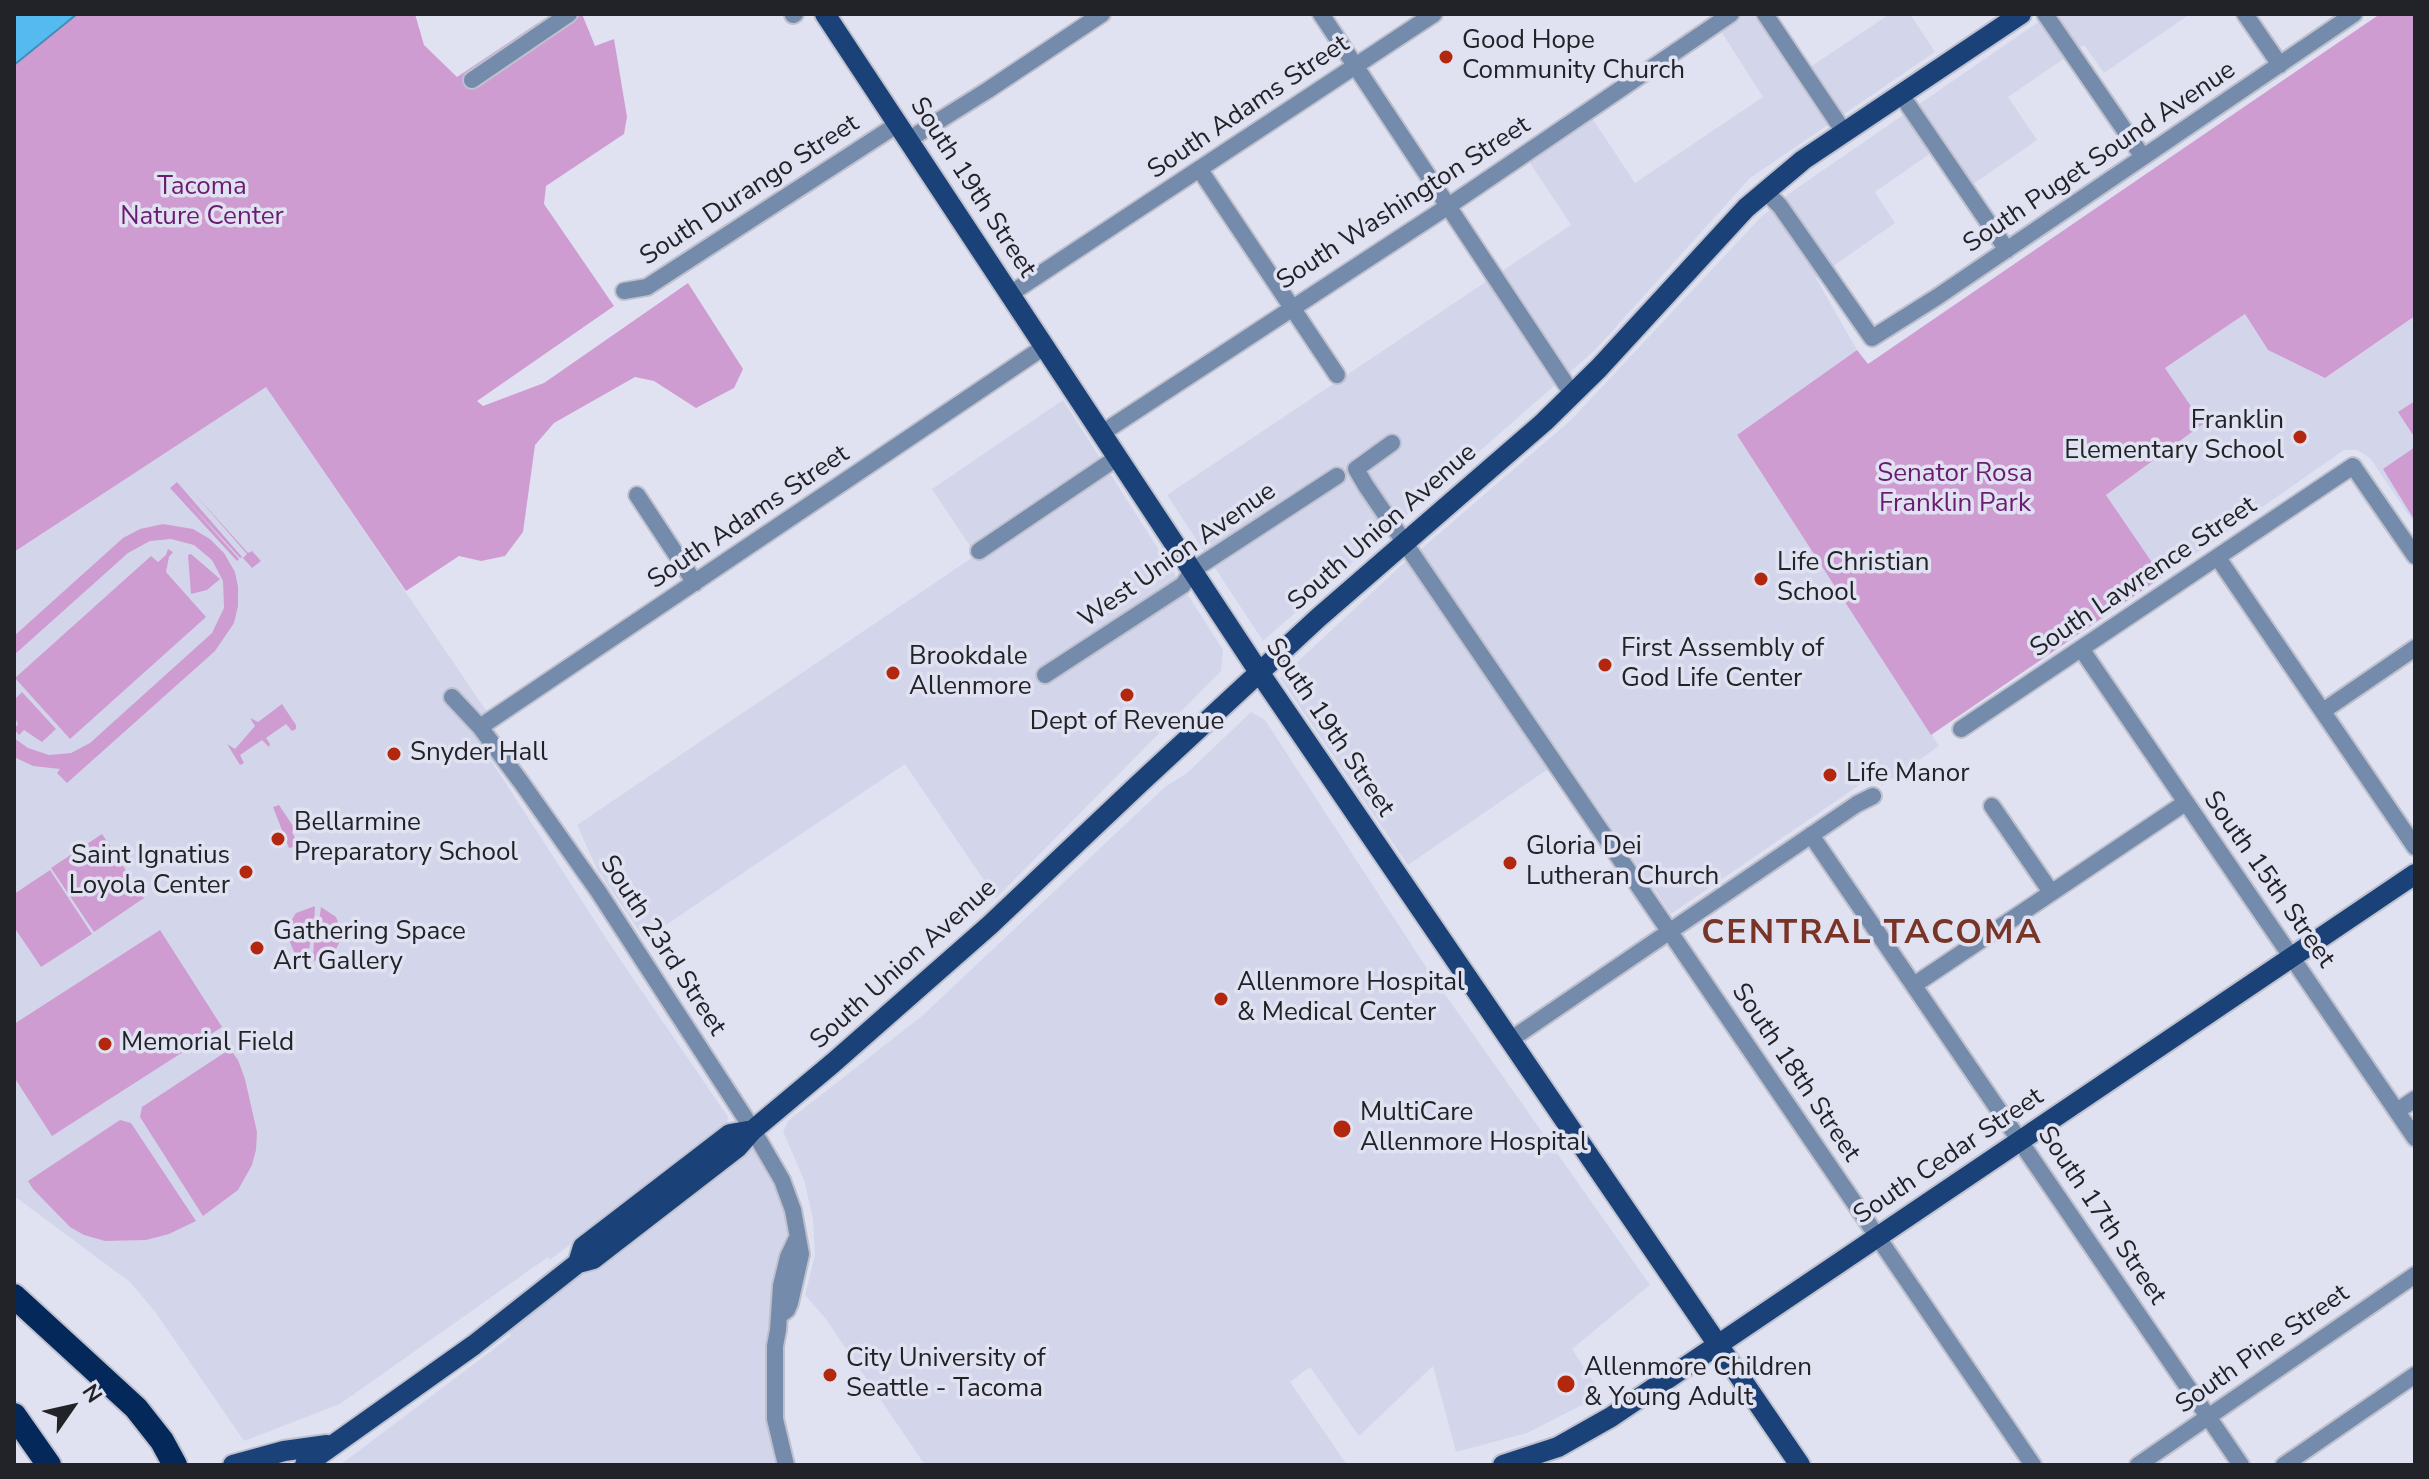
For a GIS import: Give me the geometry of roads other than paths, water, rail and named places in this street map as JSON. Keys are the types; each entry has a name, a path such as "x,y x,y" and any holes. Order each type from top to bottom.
{"highway":[{"path":"14,1296 136,1408 162,1441 175,1465"},
{"path":"14,1415 47,1463"}],"main road":[{"name":"South 19th Street","path":"825,14 1259,672 1800,1465"},
{"name":"South Union Avenue","path":"305,1465 474,1345 578,1263 593,1259 738,1147 753,1130 964,949 1259,672 1573,395 1712,242 1765,191 1900,93 2021,14"},
{"name":"South Cedar Street","path":"1503,1465 1535,1456 1579,1436 2415,874"},
{"name":"South Union Avenue","path":"233,1465 284,1451 331,1444"}],"street":[{"path":"472,80 569,14"},
{"name":"South Durango Street","path":"624,291 647,287 903,132 988,90 1102,14"},
{"path":"1321,14 1573,395"},
{"name":"South Adams Street","path":"1010,294 1434,14"},
{"name":"South Washington Street","path":"1102,433 1447,207 1731,14"},
{"path":"1765,14 1844,132"},
{"path":"2045,14 2143,157"},
{"path":"2245,14 2280,65"},
{"name":"South Puget Sound Avenue","path":"1765,191 1780,206 1872,338 2354,14"},
{"path":"1900,93 2007,250"},
{"path":"1200,170 1337,375"},
{"name":"South Adams Street","path":"480,727 1044,347"},
{"name":"South 18th Street","path":"1392,443 1356,469 2033,1465"},
{"path":"979,551 1118,457"},
{"name":"South Lawrence Street","path":"1961,729 2353,466 2415,556"},
{"name":"West Union Avenue","path":"1045,675 1183,585 1193,570 1337,476"},
{"path":"637,495 695,583"},
{"path":"2218,558 2415,847"},
{"path":"2323,711 2415,648"},
{"name":"South 15th Street","path":"2082,650 2415,1138"},
{"name":"South 23rd Street","path":"452,697 480,727 539,805 598,891 753,1130 788,1195 796,1240 788,1257 778,1307 774,1399 775,1419 786,1465"},
{"path":"1510,1040 1873,796"},
{"path":"1914,985 2185,803"},
{"path":"1992,806 2051,892"},
{"name":"South 17th Street","path":"1811,835 2241,1465"},
{"path":"2397,1111 2415,1099"},
{"name":"South Pine Street","path":"2138,1465 2415,1275"},
{"path":"2284,1465 2415,1375"}],"water":[{"path":"14,14 77,14 14,65"}],"place":[{"name":"Good Hope Community Church","path":"1446,57"},
{"name":"Franklin Elementary School","path":"2300,437"},
{"name":"Life Christian School","path":"1761,579"},
{"name":"First Assembly of God Life Center","path":"1605,665"},
{"name":"Brookdale Allenmore","path":"893,673"},
{"name":"Dept of Revenue","path":"1127,695"},
{"name":"Snyder Hall","path":"394,754"},
{"name":"Life Manor","path":"1830,775"},
{"name":"Bellarmine Preparatory School","path":"278,839"},
{"name":"Gloria Dei Lutheran Church","path":"1510,863"},
{"name":"Saint Ignatius Loyola Center","path":"246,872"},
{"name":"Gathering Space Art Gallery","path":"257,948"},
{"name":"Allenmore Hospital & Medical Center","path":"1221,999"},
{"name":"Memorial Field","path":"105,1044"},
{"name":"MultiCare Allenmore Hospital","path":"1342,1129"},
{"name":"City University of Seattle - Tacoma","path":"830,1375"},
{"name":"Allenmore Children & Young Adult","path":"1566,1384"}],"district":[{"name":"CENTRAL TACOMA","path":"1872,935"}],"park label":[{"name":"Tacoma Nature Center","path":"202,203"},
{"name":"Senator Rosa Franklin Park","path":"1955,490"}]}
